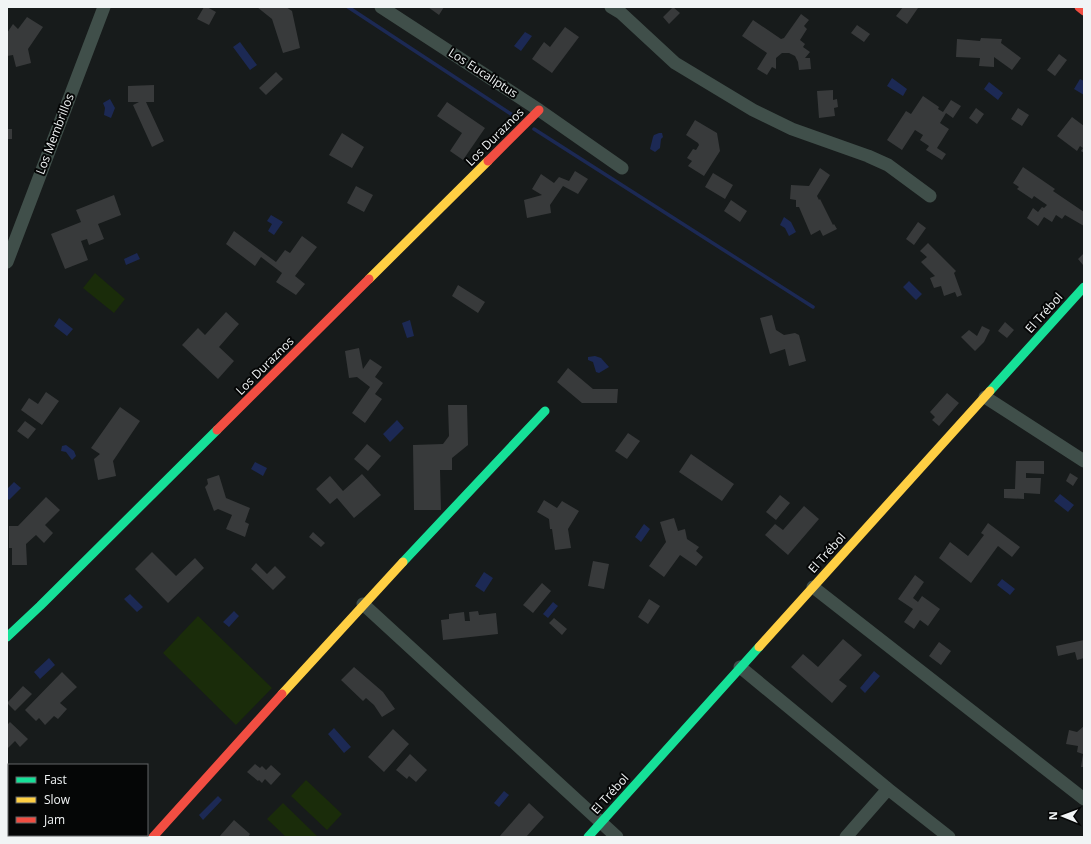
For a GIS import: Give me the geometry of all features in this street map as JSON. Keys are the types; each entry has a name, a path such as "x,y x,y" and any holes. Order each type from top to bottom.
{"street":[{"name":"Los Membrillos","path":"7,262 104,7"},
{"name":"Los Eucaliptus","path":"382,7 539,110 622,168"},
{"path":"611,7 621,13 675,63 729,96 768,118 792,129 868,156 888,165 930,196"},
{"path":"1078,7 1084,11"},
{"name":"Los Duraznos","path":"7,637 539,110"},
{"name":"El Trébol","path":"588,837 1084,287"},
{"path":"985,397 1084,461"},
{"path":"154,837 363,604 545,411"},
{"path":"813,587 1084,799"},
{"path":"363,604 617,837"},
{"path":"740,668 949,837"},
{"path":"846,837 888,789"}],"green space":[{"path":"95,273 125,299 114,313 83,288"},
{"path":"198,616 272,688 236,725 163,653"},
{"path":"306,780 342,814 327,830 291,796"},
{"path":"283,803 318,837 286,837 267,819"}],"water":[{"path":"525,32 532,36 521,51 514,46"},
{"path":"240,42 257,65 250,70 233,47"},
{"path":"892,78 907,89 903,96 887,86"},
{"path":"1080,79 1084,81 1084,95 1074,89"},
{"path":"989,82 1003,93 998,100 984,89"},
{"path":"110,99 115,108 111,118 104,115 105,108 103,103"},
{"path":"662,133 663,137 661,139 660,148 655,152 650,149 654,135"},
{"path":"271,215 283,222 274,235 268,231 272,224 267,221"},
{"path":"784,217 791,222 796,232 789,236 785,228 780,225"},
{"path":"137,253 140,259 126,265 124,259"},
{"path":"909,281 922,294 916,300 903,287"},
{"path":"59,318 73,329 67,336 54,326"},
{"path":"410,320 414,336 407,338 402,323"},
{"path":"595,356 601,358 609,367 599,373 596,372 593,362 588,360 588,357"},
{"path":"397,420 404,428 390,442 383,434"},
{"path":"66,445 74,451 76,456 72,460 66,452 61,451 62,446"},
{"path":"255,462 267,468 263,476 251,469"},
{"path":"14,482 21,488 9,500 7,498 7,489"},
{"path":"1060,494 1074,505 1068,512 1054,501"},
{"path":"644,524 650,529 641,542 635,537"},
{"path":"484,572 493,578 484,592 475,586"},
{"path":"1002,579 1015,589 1010,595 997,585"},
{"path":"130,594 143,607 137,612 124,599"},
{"path":"553,602 558,606 548,618 543,614"},
{"path":"234,611 239,616 229,627 223,622"},
{"path":"49,658 55,665 40,679 34,672"},
{"path":"874,671 880,676 865,693 860,688"},
{"path":"334,728 351,747 344,753 328,734"},
{"path":"504,791 509,795 499,807 494,803"},
{"path":"218,796 222,800 203,820 199,815"}],"building":[{"path":"204,7 216,12 209,25 197,19"},
{"path":"257,7 286,7 292,11 300,48 283,53 272,19"},
{"path":"428,7 444,7 439,15"},
{"path":"673,7 680,13 669,24 663,17"},
{"path":"903,7 918,8 907,24 896,16"},
{"path":"801,14 809,20 804,26 807,29 800,40 805,44 803,47 810,52 805,58 810,58 811,69 799,70 798,62 795,56 789,53 782,53 776,58 776,69 772,67 767,75 757,69 767,53 742,36 753,20 781,39 784,38"},
{"path":"27,17 43,27 28,49 31,63 16,67 13,55 7,56 7,33 13,24 18,29"},
{"path":"857,25 870,34 864,42 851,33"},
{"path":"565,27 579,37 552,73 532,59 544,42 550,47"},
{"path":"981,38 1002,39 1001,43 1021,58 1012,70 994,57 994,67 979,66 980,58 956,57 957,39 980,41"},
{"path":"1059,54 1067,60 1055,76 1047,70"},
{"path":"276,72 283,79 266,95 259,88"},
{"path":"154,85 154,102 146,102 164,141 152,147 133,105 139,102 128,102 128,86"},
{"path":"833,90 833,100 837,99 838,107 834,108 835,116 819,118 817,91"},
{"path":"923,96 939,107 938,109 943,112 951,100 961,106 953,118 946,113 940,123 949,129 937,148 946,154 942,160 926,150 929,146 920,140 923,135 915,130 902,150 887,140 906,111 911,114"},
{"path":"447,102 485,128 463,160 450,151 462,133 437,116"},
{"path":"976,108 984,114 977,124 969,118"},
{"path":"1018,108 1029,115 1022,126 1011,119"},
{"path":"1072,117 1084,126 1084,153 1081,151 1083,148 1080,146 1077,151 1057,136"},
{"path":"695,120 717,133 720,151 704,176 688,166 692,161 687,158 693,149 696,150 699,145 686,135"},
{"path":"7,129 12,129 12,139 7,139"},
{"path":"342,133 364,147 352,168 329,155"},
{"path":"1023,167 1055,189 1053,191 1084,212 1084,226 1065,215 1062,219 1056,215 1052,222 1044,217 1038,226 1027,218 1033,208 1038,212 1042,207 1044,208 1047,205 1034,196 1032,199 1017,189 1019,187 1013,183"},
{"path":"820,168 830,175 817,196 833,225 834,224 837,229 823,236 820,230 811,235 799,207 796,207 796,200 790,199 791,185 809,186"},
{"path":"575,171 588,179 578,194 563,186 550,205 551,213 527,218 524,200 542,195 532,189 541,174 554,183 559,177 569,181"},
{"path":"713,173 733,185 725,199 705,187"},
{"path":"356,186 373,195 364,212 347,203"},
{"path":"114,195 121,215 98,224 104,239 89,245 87,239 81,241 88,260 65,269 51,234 81,222 76,210"},
{"path":"731,200 747,211 740,222 724,211"},
{"path":"918,222 926,228 914,245 906,239"},
{"path":"234,231 276,262 285,250 290,253 302,236 317,247 295,276 305,284 296,295 276,282 282,273 261,257 255,266 226,244"},
{"path":"928,243 956,271 954,273 962,295 957,297 955,292 944,296 941,286 934,288 930,278 935,276 921,262 927,257 920,251"},
{"path":"1084,253 1084,264 1083,265 1078,259"},
{"path":"458,285 485,302 478,313 452,296"},
{"path":"226,312 239,324 219,347 234,361 218,379 182,345 198,328 205,335"},
{"path":"772,315 776,330 784,335 795,333 799,335 806,361 789,366 785,349 770,354 760,318"},
{"path":"1005,322 1014,330 1007,338 998,331"},
{"path":"982,326 990,330 984,342 975,351 961,337 969,330 977,336"},
{"path":"359,348 363,369 370,359 382,367 375,377 383,383 375,394 382,399 365,423 352,413 370,387 357,377 349,378 345,351"},
{"path":"568,368 593,389 618,389 617,403 582,403 557,382"},
{"path":"46,392 59,401 42,425 21,410 29,398 38,404"},
{"path":"947,393 959,403 939,426 932,420 935,417 930,412"},
{"path":"448,405 467,405 468,445 452,458 452,470 440,470 441,510 414,510 413,445 443,444 449,436"},
{"path":"120,407 140,421 113,461 116,476 98,480 94,459 100,454 91,448"},
{"path":"25,421 36,429 28,439 17,431"},
{"path":"628,433 640,441 627,459 615,451"},
{"path":"367,444 381,456 368,471 354,459"},
{"path":"691,454 734,484 722,501 679,472"},
{"path":"1016,461 1044,461 1044,474 1026,473 1026,478 1041,478 1040,494 1024,493 1024,499 1004,498 1004,489 1015,489"},
{"path":"1070,473 1078,478 1073,486 1066,481"},
{"path":"362,474 381,495 354,518 337,498 330,504 316,489 330,476 343,491"},
{"path":"219,475 226,498 250,508 245,522 249,524 245,537 226,529 232,515 218,509 214,511 205,487 208,484 207,479"},
{"path":"780,495 790,503 776,520 766,512"},
{"path":"46,497 60,510 45,525 53,533 44,543 36,535 26,544 27,565 12,565 12,548 9,548 9,526 18,526"},
{"path":"544,500 557,508 562,501 579,511 568,529 571,548 555,550 549,519 537,512"},
{"path":"804,506 819,519 788,555 765,535 775,524 783,530"},
{"path":"674,518 678,531 685,529 687,539 699,547 696,551 703,557 696,566 680,555 664,577 649,566 666,542 660,522"},
{"path":"988,523 1020,547 1012,557 998,546 971,583 939,558 950,542 968,556 984,535 981,533"},
{"path":"313,532 325,543 321,547 309,537"},
{"path":"152,552 176,576 195,558 204,568 168,603 135,569"},
{"path":"593,561 609,564 604,589 588,586"},
{"path":"256,563 267,574 275,566 286,577 273,590 251,569"},
{"path":"915,575 924,582 913,598 918,602 922,596 940,609 928,626 920,620 914,629 904,622 913,609 898,599"},
{"path":"542,583 551,591 533,613 523,605"},
{"path":"649,599 660,606 648,624 638,617"},
{"path":"478,611 479,615 496,613 498,634 443,640 441,620 449,619 449,614 464,612 465,621 470,621 469,612"},
{"path":"554,618 567,629 562,635 549,623"},
{"path":"843,639 862,655 839,680 847,686 832,703 791,667 803,654 818,667"},
{"path":"1084,640 1084,658 1077,660 1075,652 1058,656 1056,646"},
{"path":"939,642 951,651 941,665 929,656"},
{"path":"354,667 383,692 395,709 382,717 374,705 366,698 363,701 341,680"},
{"path":"62,672 77,687 60,703 67,709 58,719 54,716 45,725 39,718 36,721 25,710"},
{"path":"23,686 32,694 15,711 7,703"},
{"path":"10,722 28,739 20,747 15,741 7,749 7,725"},
{"path":"1084,726 1084,767 1081,767 1083,754 1077,752 1078,746 1066,744 1069,730 1077,732"},
{"path":"393,729 409,744 384,772 368,757"},
{"path":"410,754 427,770 416,782 409,776 407,779 396,770"},
{"path":"255,764 260,768 262,766 266,770 271,765 281,774 271,785 265,779 262,783 247,772"},
{"path":"529,803 544,817 526,837 499,837"},
{"path":"234,820 250,834 248,837 219,837"}],"waterway":[{"path":"348,7 517,118"},
{"path":"534,129 813,307"}],"traffic: fast":[{"path":"990,391 1084,287"},
{"path":"403,562 545,411"},
{"path":"7,637 217,430"},
{"path":"588,837 759,647"}],"traffic: slow":[{"path":"369,279 488,161"},
{"path":"759,647 990,391"},
{"path":"282,694 403,562"}],"traffic: jam":[{"path":"1079,7 1084,11"},
{"path":"488,161 539,110"},
{"path":"217,430 369,279"},
{"path":"153,837 282,694"}]}
